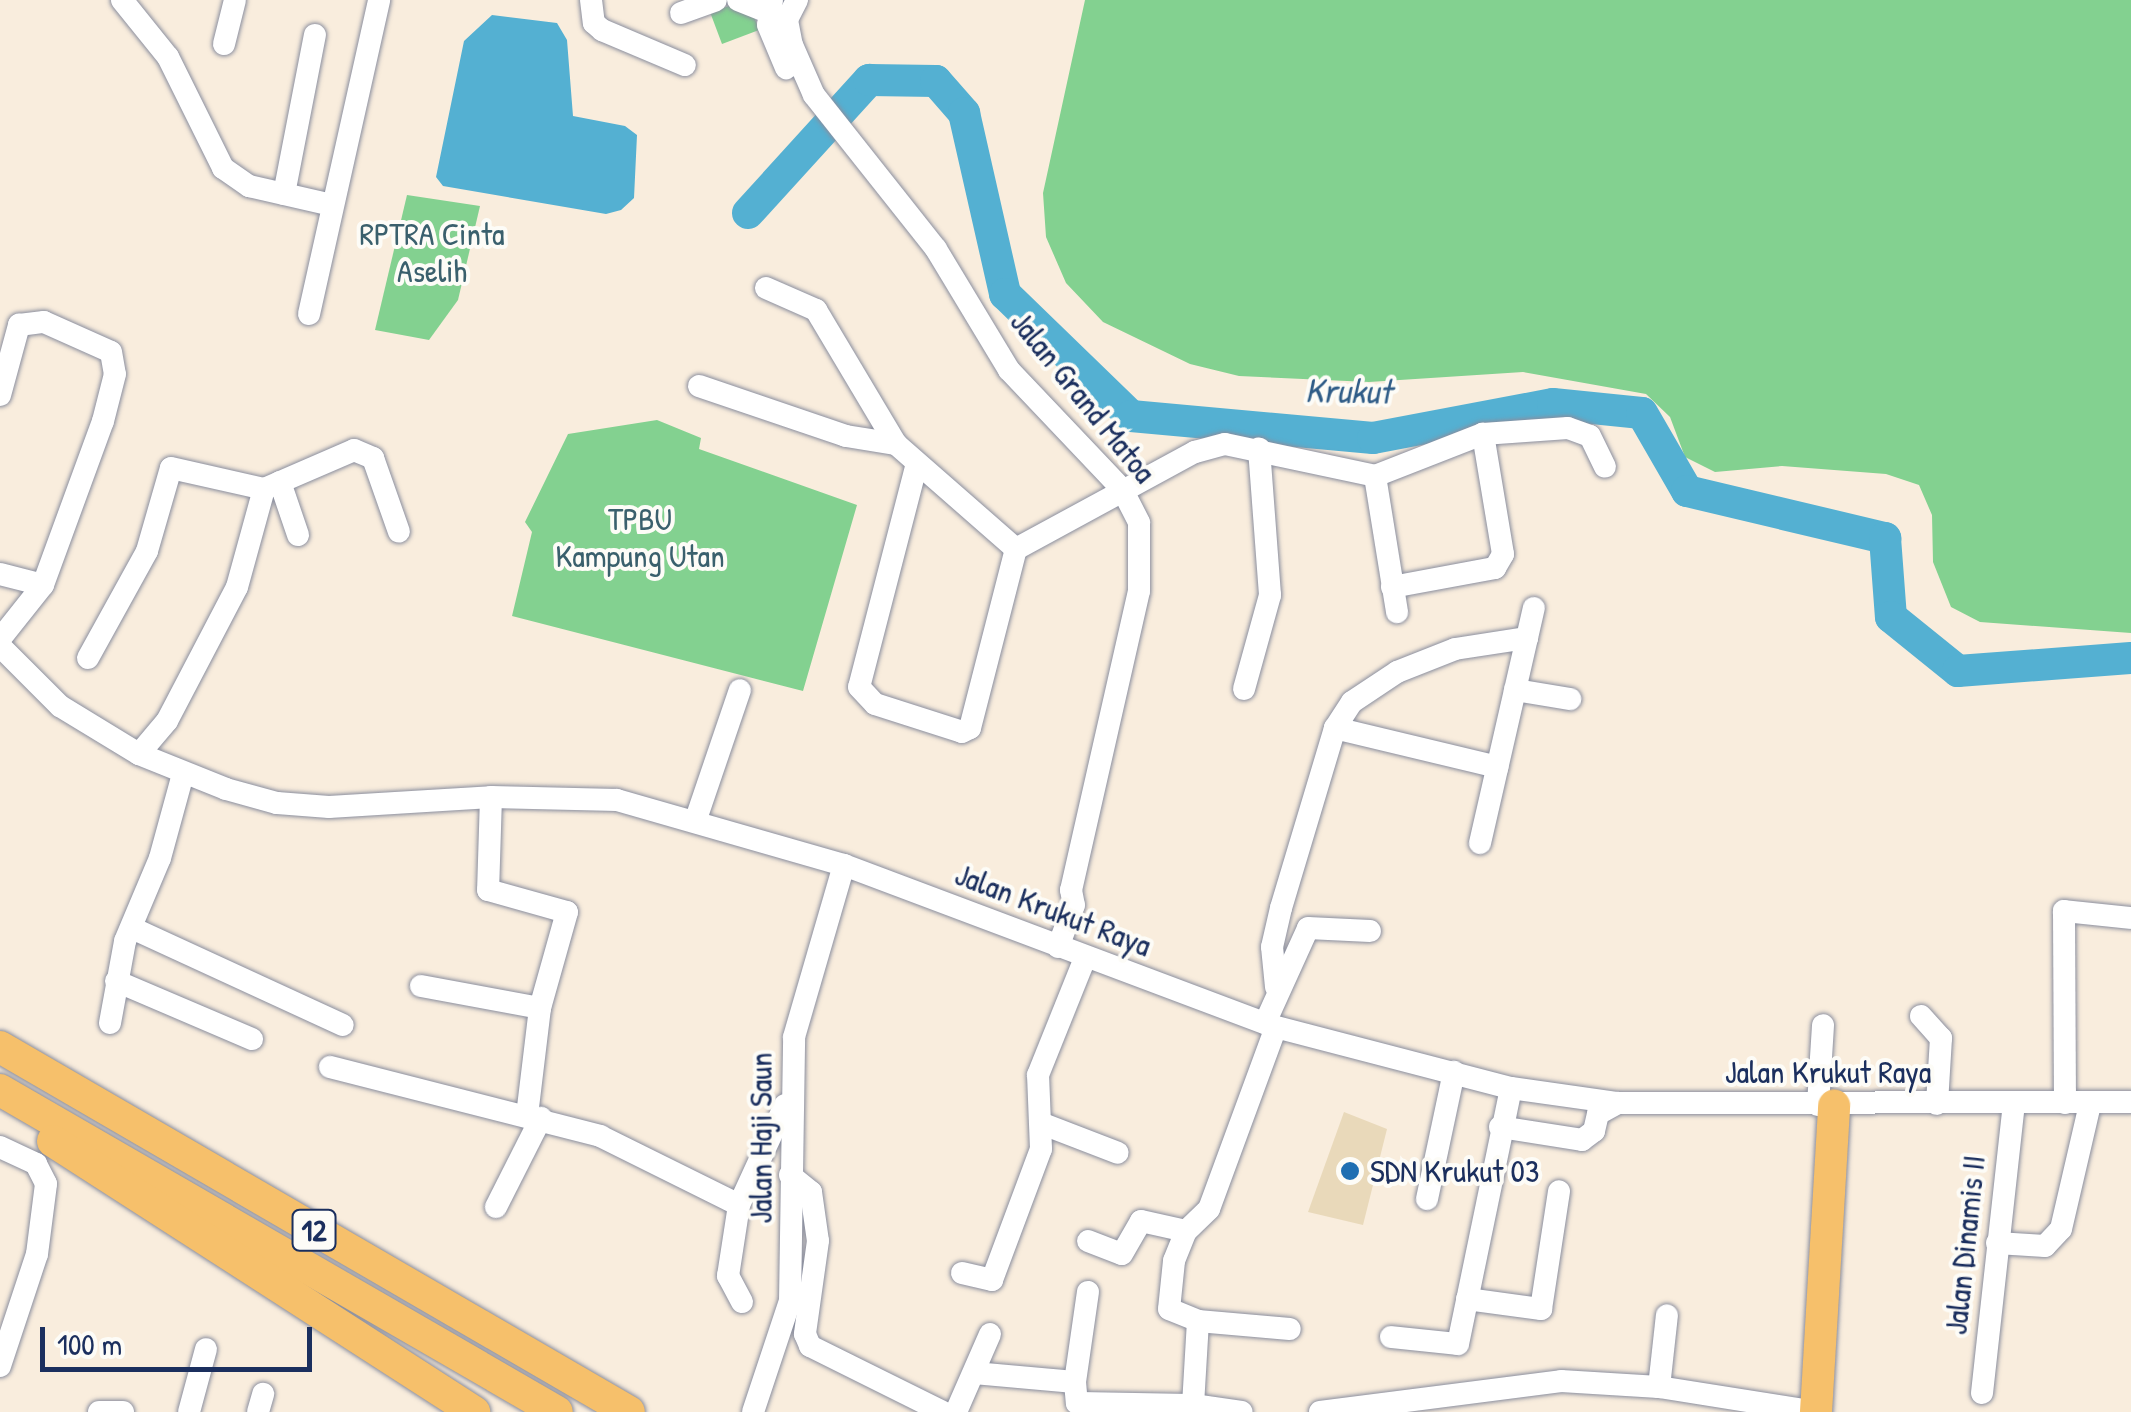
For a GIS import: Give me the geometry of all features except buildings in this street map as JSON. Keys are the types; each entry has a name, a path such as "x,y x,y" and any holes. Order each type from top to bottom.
{"highway":[{"name":"12","path":"0,1047 629,1412"},
{"name":"12","path":"0,1090 557,1412"},
{"path":"0,1099 98,1175 474,1412"},
{"path":"1807,1411 1832,1102"},
{"path":"1832,1102 1837,1412"}],"street":[{"path":"122,0 168,58 223,168 249,186 332,205"},
{"path":"224,44 235,0"},
{"path":"310,314 379,0"},
{"path":"591,0 594,23 602,30 686,65"},
{"path":"682,13 716,0"},
{"path":"738,0 771,6 768,25 784,66 814,96"},
{"name":"Jalan Grand Matoa","path":"797,0 788,20 792,45 814,96 936,250 1009,370 1122,489 1139,523 1139,591 1071,890 1074,905 1051,944"},
{"path":"284,194 315,35"},
{"path":"766,288 816,310 896,444 916,467 1016,550"},
{"path":"0,395 18,325 44,322 112,352 115,374 103,421 42,585 0,642"},
{"path":"699,386 846,436 896,444"},
{"path":"916,467 859,688 875,704 962,732 970,728 1016,550 1122,489 1210,446 1259,448 1376,476 1483,434 1581,430 1605,467"},
{"path":"1392,587 1495,568 1503,554 1483,434"},
{"path":"1244,688 1270,595 1259,448"},
{"path":"88,658 146,550 171,468 272,485 354,450 373,458 399,532"},
{"path":"1376,476 1397,612"},
{"path":"272,485 298,535"},
{"path":"139,754 167,721 237,587 272,485"},
{"path":"0,574 42,585"},
{"path":"1480,843 1534,608"},
{"path":"1290,1329 1198,1320 1169,1310 1174,1261 1186,1231 1209,1208 1270,1025 1276,988 1272,947 1336,728 1352,702 1396,672 1455,650 1527,638"},
{"name":"Jalan Krukut Raya","path":"0,642 60,706 139,754 183,774 277,803 330,807 578,796 696,819 844,866 1270,1025 1511,1088 1618,1103 2014,1104 2065,1095 2090,1104 2131,1102"},
{"path":"696,819 740,690"},
{"path":"1515,690 1570,699"},
{"path":"1336,728 1497,768"},
{"path":"110,1022 116,981 160,858 183,774"},
{"path":"491,797 488,890 567,912 540,1008 534,1117 496,1207"},
{"name":"Jalan Haji Saun","path":"754,1412 790,1300 789,1098 794,1037 844,866"},
{"path":"2065,1095 2064,911 2131,918"},
{"path":"132,928 344,1024"},
{"path":"1276,988 1308,928 1370,931"},
{"path":"962,1273 992,1280 1042,1149 1038,1075 1085,958"},
{"path":"116,981 252,1039"},
{"path":"422,986 540,1008"},
{"path":"1921,1016 1941,1038 1937,1104"},
{"path":"1823,1026 1832,1102"},
{"path":"330,1067 600,1136 740,1205"},
{"path":"1427,1199 1454,1072"},
{"path":"1391,1337 1458,1344 1511,1088"},
{"path":"742,1302 728,1276 740,1205 789,1098"},
{"path":"1500,1127 1582,1140 1594,1131 1598,1114 1618,1103"},
{"name":"Jalan Dinamis II","path":"1982,1392 2014,1104"},
{"path":"1997,1243 2046,1246 2061,1228 2090,1104"},
{"path":"1043,1124 1118,1152"},
{"path":"0,1146 36,1164 46,1184 36,1254 6,1324 0,1366"},
{"path":"790,1175 810,1192 818,1241 805,1334 810,1346 943,1412"},
{"path":"1467,1299 1540,1310 1559,1191"},
{"path":"1088,1241 1122,1254 1141,1221 1186,1231"},
{"path":"1088,1292 1075,1382 1077,1402 1194,1405 1242,1412"},
{"path":"1659,1387 1667,1315"},
{"path":"1194,1405 1198,1320"},
{"path":"956,1412 990,1334"},
{"path":"188,1412 206,1349"},
{"path":"974,1373 1075,1382"},
{"path":"1320,1412 1561,1381 1659,1387 1807,1411"},
{"path":"99,1412 123,1412"}],"shaded area":[{"name":"SDN Krukut 03","path":"1344,1112 1387,1129 1363,1225 1308,1212"}],"green space":[{"path":"748,0 759,30 722,44 710,12"},
{"path":"1085,0 2131,0 2131,633 1980,622 1951,607 1933,562 1932,515 1919,485 1886,474 1782,466 1715,472 1685,457 1670,417 1646,394 1523,372 1369,382 1239,376 1190,364 1103,322 1066,283 1046,237 1043,193"},
{"name":"RPTRA Cinta Aselih","path":"407,195 480,206 458,300 429,340 375,330"},
{"name":"TPBU Kampung Utan","path":"657,420 701,438 699,449 857,505 803,691 512,616 532,532 525,522 568,434"}],"water":[{"path":"492,15 557,23 567,40 573,116 625,126 637,135 634,198 621,210 606,214 443,186 436,177 464,41"}],"waterway":[{"name":"Krukut","path":"748,213 869,80 936,81 964,113 1005,294 1131,416 1373,438 1553,404 1642,413 1687,491 1885,538 1891,617 1958,671 2131,658"}],"place":[{"name":"SDN Krukut 03","path":"1350,1171"}]}
